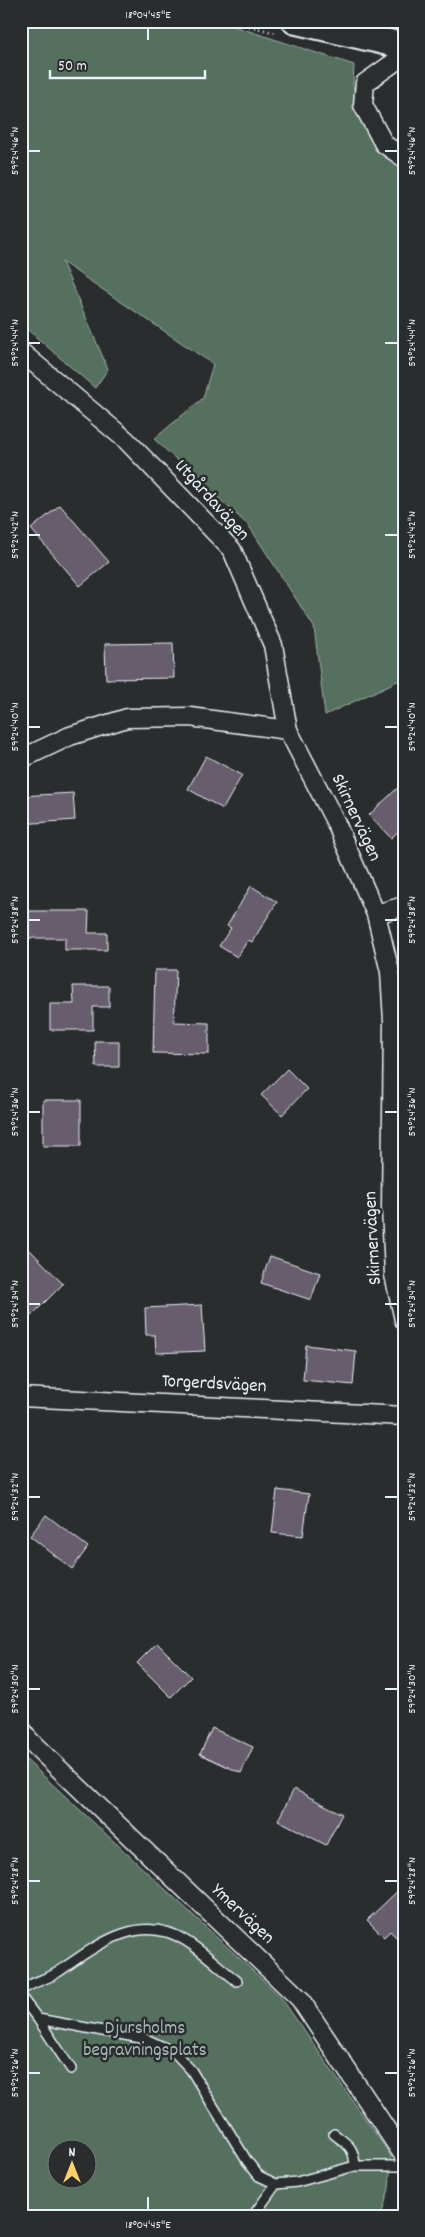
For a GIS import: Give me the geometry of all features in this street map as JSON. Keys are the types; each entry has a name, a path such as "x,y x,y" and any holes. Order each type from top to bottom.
{"street":[{"path":"295,21 404,46"},
{"path":"404,51 396,61 365,83 362,105 384,144 404,158"},
{"name":"Utgårdavägen","path":"21,352 126,440 232,550 273,646 288,730"},
{"path":"21,759 70,736 127,718 190,717 288,730"},
{"name":"Skirnervägen","path":"288,730 336,823 376,914 390,972 392,1021 391,1207 394,1275 404,1320"},
{"path":"376,914 404,906"},
{"name":"Torgerdsvägen","path":"21,1396 404,1416"},
{"name":"Ymervägen","path":"21,1728 29,1740 300,1999 404,2156"}],"lane":[{"path":"21,1990 28,1984 56,1974 82,1955 117,1935 144,1930 163,1932 185,1940 237,1981"},
{"path":"21,1997 71,2069"},
{"path":"38,2019 146,2039 174,2052 191,2070 214,2104 247,2162 259,2176 276,2184 297,2182 356,2166 404,2166"},
{"path":"334,2134 352,2148 355,2154 356,2166"},
{"path":"252,2216 276,2184"}],"green space":[{"path":"21,21 218,21 354,65 353,85 358,108 404,167 404,678 325,715 314,627 249,526 154,439 203,398 213,364 62,262 108,369 95,388 21,324"},
{"name":"Djursholms begravningsplats","path":"21,1755 280,1996 391,2156 389,2189 381,2216 21,2216"}],"building":[{"path":"60,505 109,562 80,586 31,529"},
{"path":"173,643 174,678 106,679 105,644"},
{"path":"206,756 242,775 223,809 188,789"},
{"path":"404,782 404,826 391,838 369,815"},
{"path":"73,793 75,820 21,824 21,796"},
{"path":"251,886 277,902 252,942 248,940 237,957 219,946 231,928 227,926"},
{"path":"29,911 89,911 88,933 107,933 107,950 65,950 65,938 29,938"},
{"path":"155,970 176,970 174,1022 209,1023 209,1054 153,1053"},
{"path":"73,986 109,986 109,1007 93,1007 93,1030 50,1030 50,1004 74,1004"},
{"path":"95,1041 119,1041 119,1067 96,1067"},
{"path":"287,1069 307,1089 282,1115 261,1095"},
{"path":"43,1100 81,1100 81,1146 43,1146"},
{"path":"30,1250 63,1284 31,1316 21,1306 21,1258"},
{"path":"270,1256 320,1273 311,1300 261,1283"},
{"path":"202,1305 205,1351 156,1353 155,1335 146,1335 145,1308"},
{"path":"306,1345 356,1351 353,1385 303,1380"},
{"path":"277,1490 309,1494 303,1536 272,1533"},
{"path":"46,1515 88,1547 72,1569 30,1536"},
{"path":"157,1643 191,1677 171,1697 137,1663"},
{"path":"212,1728 253,1747 241,1773 200,1754"},
{"path":"294,1789 342,1814 326,1845 278,1820"},
{"path":"404,1885 404,1945 390,1931 384,1937 367,1920"}]}
